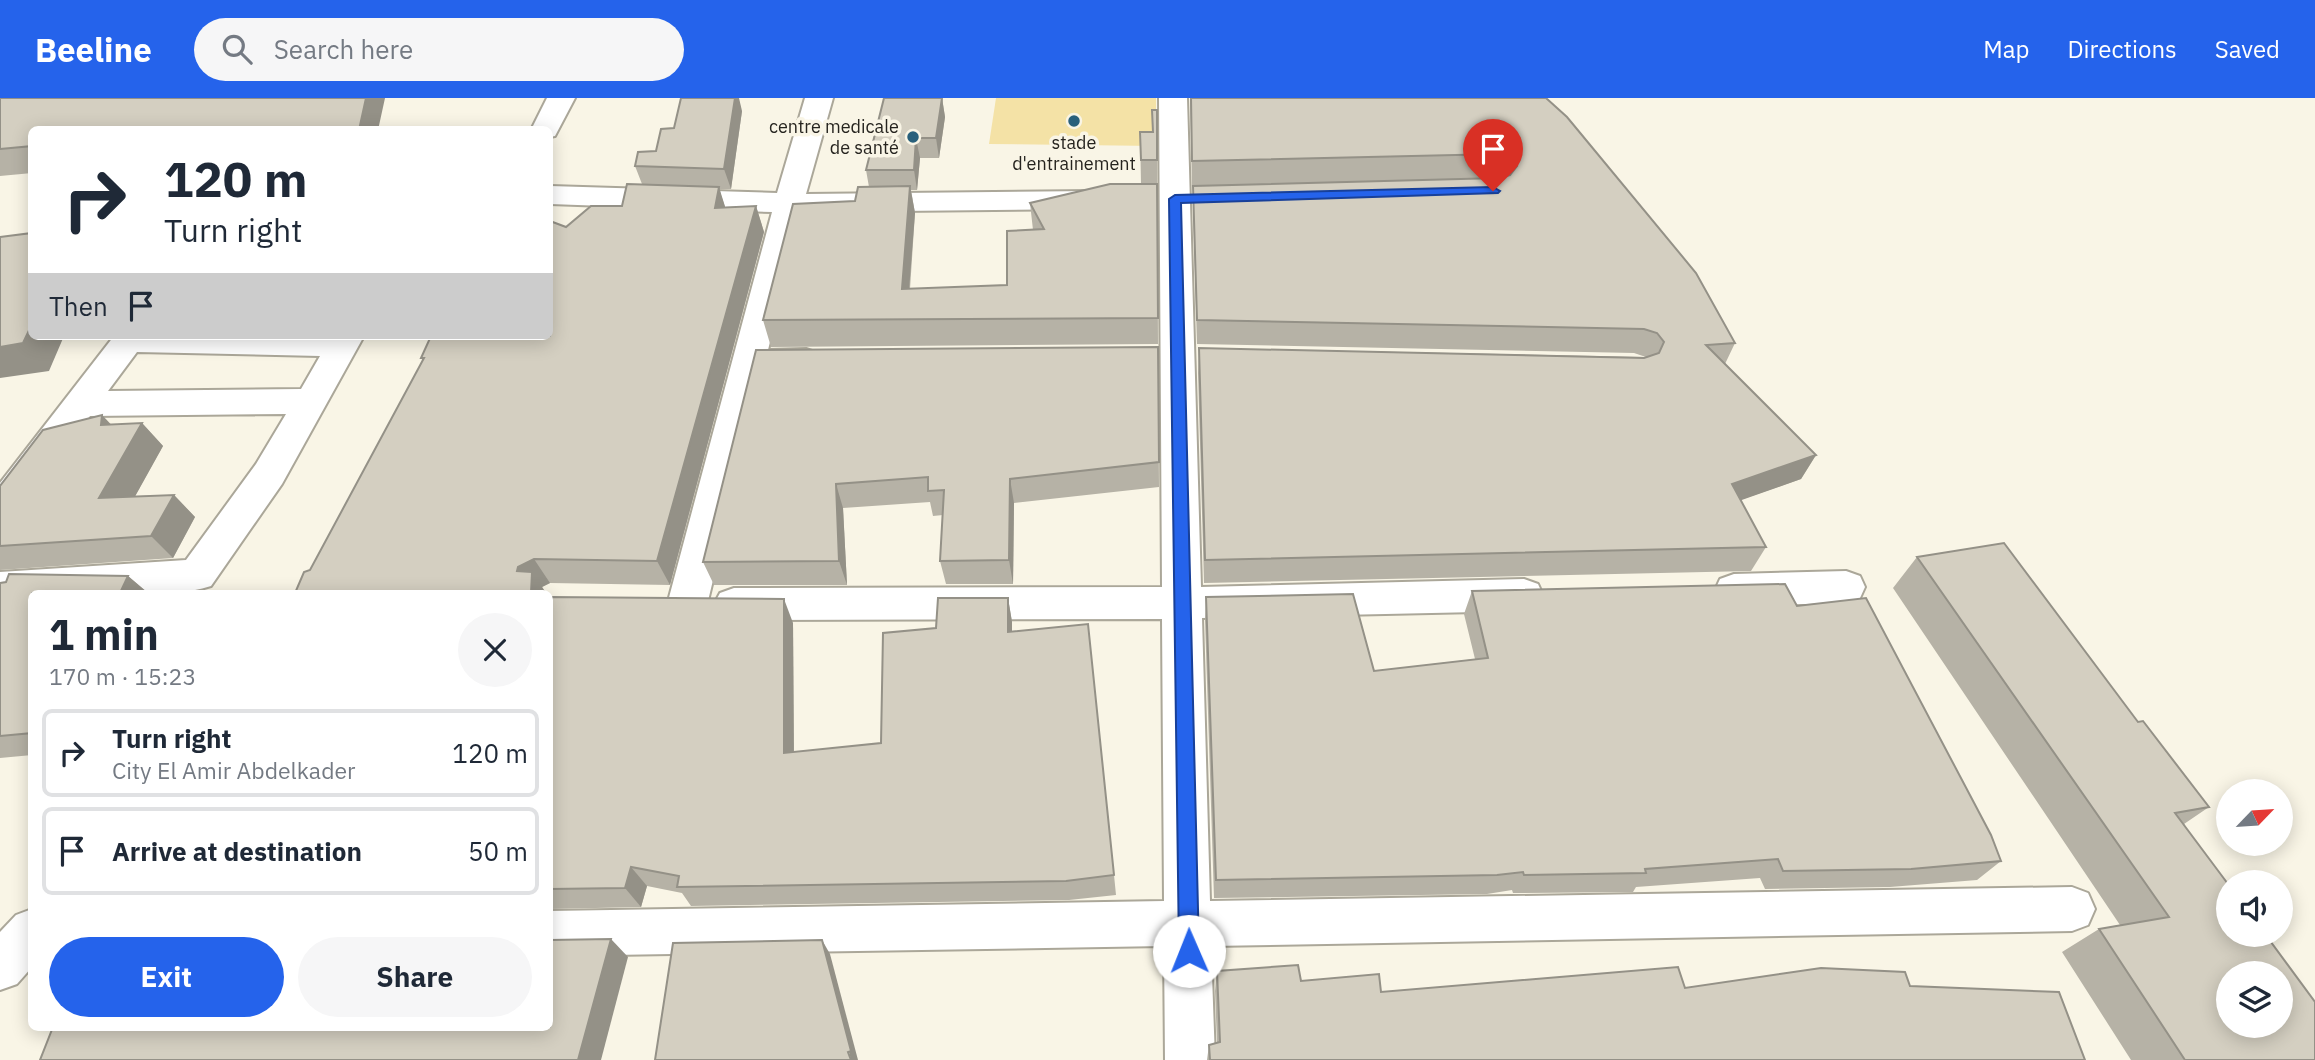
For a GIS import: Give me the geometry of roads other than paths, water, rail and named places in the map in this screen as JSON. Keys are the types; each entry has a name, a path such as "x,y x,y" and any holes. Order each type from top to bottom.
{"street":[{"path":"547,126 561,98"},
{"path":"687,604 789,203 819,98"},
{"path":"1173,98 1161,199 1178,358 1190,1060"},
{"path":"553,195 789,203 1161,199"},
{"path":"0,588 197,575 269,474 345,340"},
{"path":"0,510 128,341 345,340"},
{"path":"748,362 831,361"},
{"path":"80,404 310,401"},
{"path":"1694,591 1846,587"},
{"path":"646,604 1181,603 1555,594"},
{"path":"553,934 2072,909"}],"place":[{"name":"stade d'entrainement","path":"1074,121"},
{"name":"centre medicale de santé","path":"913,137"}]}
